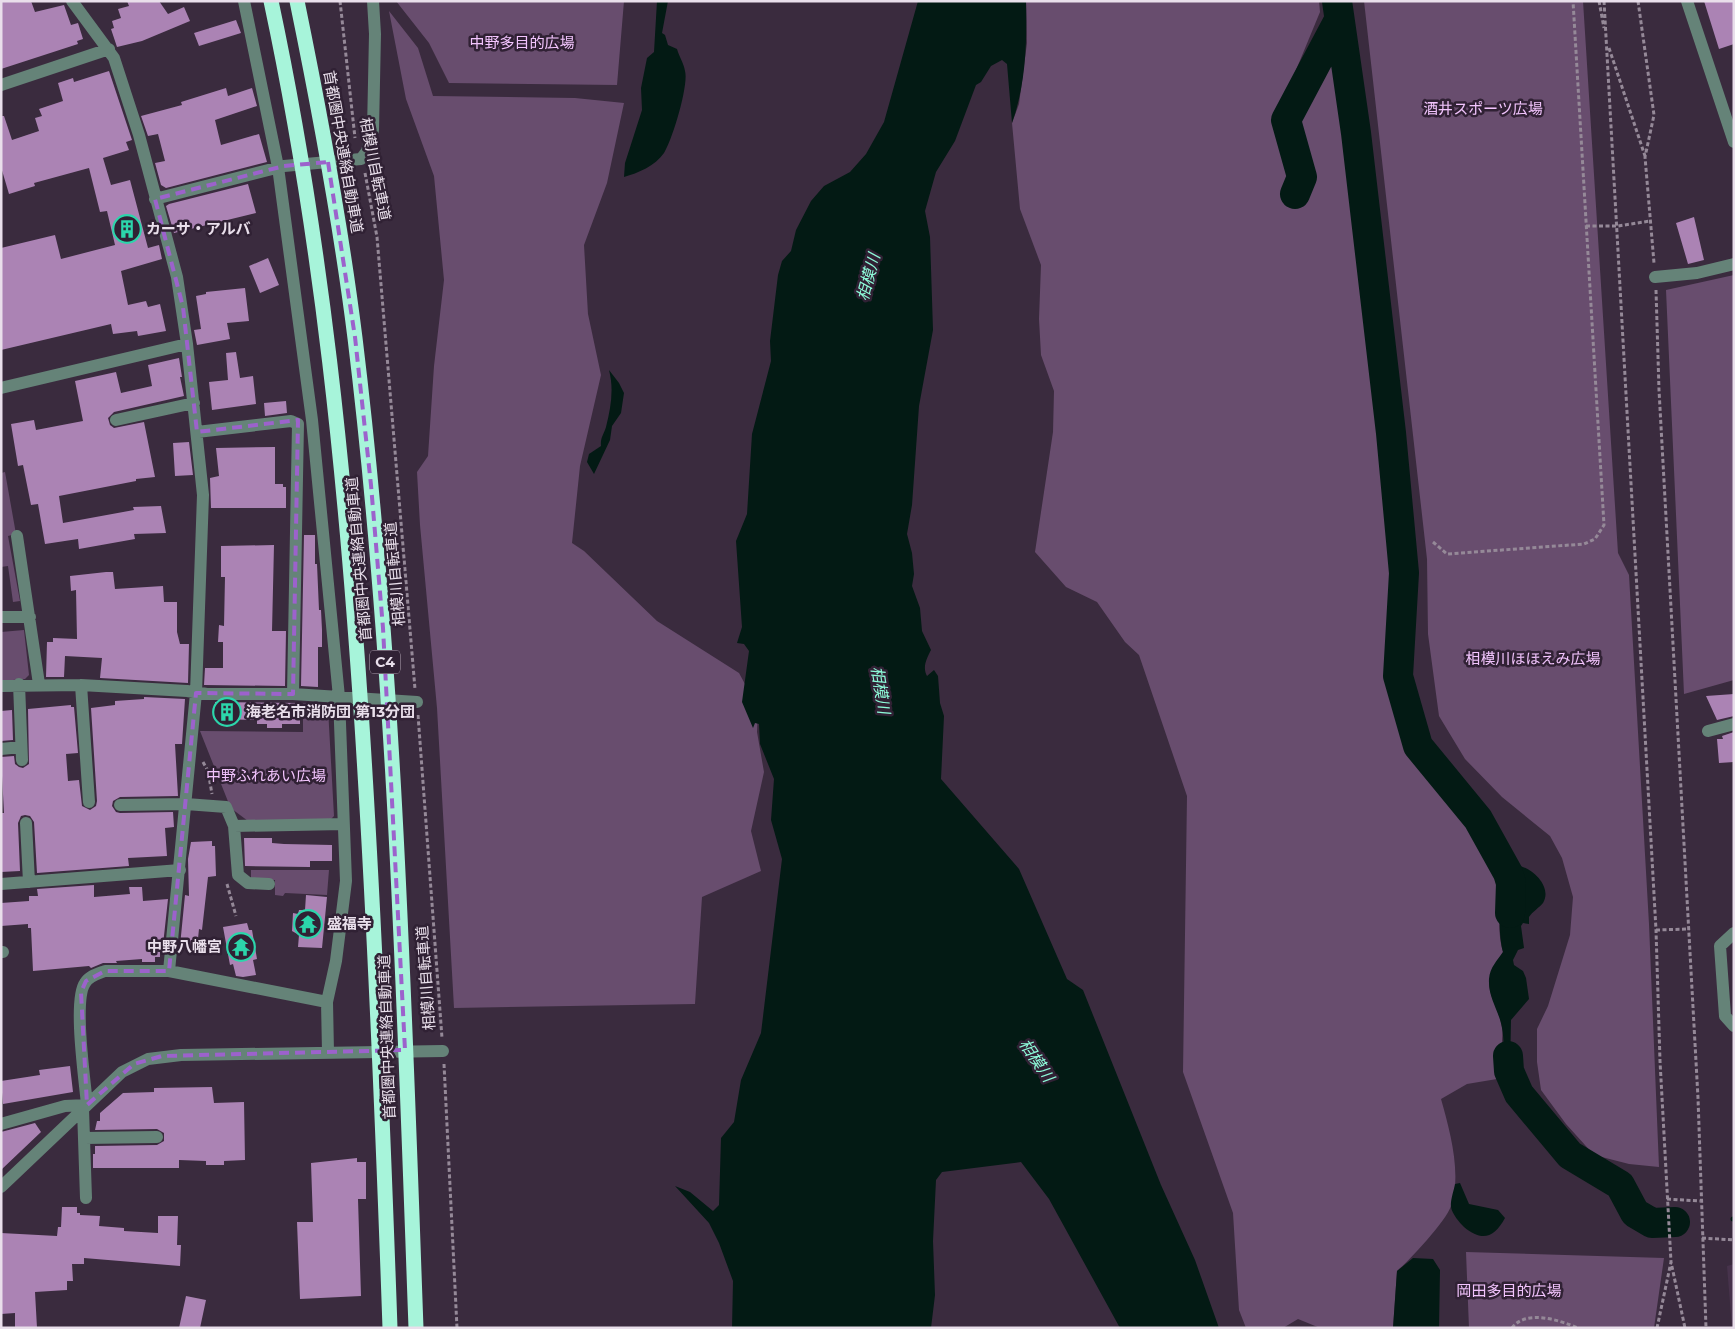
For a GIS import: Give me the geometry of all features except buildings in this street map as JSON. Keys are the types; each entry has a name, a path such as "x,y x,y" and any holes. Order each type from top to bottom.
{"highway":[{"name":"首都圏中央連絡自動車道","path":"271,1 290,90 310,210 345,490 371,864 390,1328"},
{"name":"首都圏中央連絡自動車道","path":"297,1 336,206 355,337 371,485 383,628 397,856 416,1328"}],"street":[{"path":"72,1 109,49 125,88 177,277 198,432 203,495 196,693 169,971"},
{"path":"244,1 278,168 312,420 339,697 346,881 336,961 327,1002 328,1052"},
{"path":"155,199 278,168 361,158 367,151 373,130 375,34 373,1"},
{"path":"1687,1 1734,142"},
{"path":"1,85 109,49"},
{"path":"1655,277 1696,273 1734,264"},
{"path":"1,388 187,344"},
{"path":"116,420 194,403"},
{"path":"198,432 291,421 298,424 293,694"},
{"path":"17,536 39,684"},
{"path":"1,617 30,617"},
{"path":"19,684 22,760"},
{"path":"1,686 39,684 196,693 293,694 417,702"},
{"path":"82,686 90,802"},
{"path":"1708,730 1734,724"},
{"path":"1,749 21,747"},
{"path":"120,805 186,804 226,807 234,826 238,875 248,883 269,884"},
{"path":"26,823 29,882"},
{"path":"234,826 343,824"},
{"path":"1,884 180,870"},
{"path":"1734,933 1720,946 1724,1016 1734,1026"},
{"path":"86,1198 85,1107 80,992 86,981 104,971 169,971 327,1002"},
{"path":"1,1186 122,1072 148,1059 181,1055 443,1051"},
{"path":"1,1124 65,1106 85,1107"},
{"path":"84,1138 157,1137"}],"path":[{"name":"相模川自転車道","path":"340,1 354,134 361,158 377,237 417,702 443,1051 457,1328"},
{"path":"1433,542 1447,554 1584,544 1595,540 1604,525 1572,1"},
{"path":"1599,1 1608,42 1645,156 1655,277 1659,400 1690,929 1706,1328"},
{"path":"1604,1 1608,42 1656,930 1660,1061 1671,1262 1686,1328"},
{"path":"1638,1 1654,115 1645,156"},
{"path":"1586,226 1618,226 1650,220"},
{"path":"1656,930 1690,929"},
{"path":"1668,1199 1700,1200"},
{"path":"1702,1238 1734,1240"},
{"path":"1657,1328 1671,1262"},
{"path":"1512,1328 1518,1320 1529,1317 1578,1328"}],"highlighted area":[{"path":"328,162 355,337 371,485 383,628 405,1050 162,1056 134,1064 87,1105 81,992 86,981 105,971 169,971 196,693 293,694 298,420 197,432 183,307 155,199 284,166"}],"shaded area":[{"path":"1734,1264 1734,1328 1732,1328 1727,1266"}],"green space":[{"name":"中野多目的広場","path":"396,1 624,1 617,85 449,83 429,43"},
{"path":"1026,1 1319,1 1320,12 1277,116 1297,174 1295,194 1303,198 1303,147 1294,130 1293,118 1332,44 1337,50 1342,63 1399,558 1402,596 1398,628 1399,662 1424,733 1436,753 1480,808 1470,825 1479,850 1505,879 1499,925 1503,952 1495,965 1489,983 1502,1027 1503,1052 1509,1077 1467,1084 1441,1099 1454,1152 1454,1194 1448,1213 1418,1250 1397,1271 1393,1328 1320,1328 1298,1319 1283,1328 1246,1328 1239,1310 1233,1213 1183,1072 1187,796 1139,655 1125,642 1097,602 1066,587 1035,552 1053,432 1054,391 1041,355 1039,319 1041,265 1020,209 1012,123 1019,104 1027,43"},
{"path":"1364,1 1583,1 1618,553 1629,575 1649,924 1659,1167 1629,1164 1594,1155 1566,1124 1541,1090 1537,1062 1537,1029 1548,1006 1570,935 1573,897 1562,858 1550,836 1502,797 1465,759 1439,716 1428,634 1427,559"},
{"path":"389,11 418,48 433,96 575,98 624,103 607,183 584,245 588,314 601,375 580,466 572,543 584,551 657,621 739,673 758,708 757,732 764,772 751,831 761,871 702,897 695,1004 454,1008 437,708 417,472 428,456 434,366 444,280 434,176 406,99"},
{"path":"1734,275 1734,680 1684,694 1666,290"},
{"path":"5,472 16,534 8,536 20,601 13,602 8,566 1,567 1,473"},
{"path":"24,630 29,675 25,679 1,681 1,632"},
{"name":"中野ふれあい広場","path":"303,703 323,703 328,708 334,816 329,821 248,821 232,809 229,804 200,731 303,732"},
{"path":"251,870 329,870 327,895 285,893 283,896 275,895 275,880 251,880"},
{"name":"岡田多目的広場","path":"1466,1252 1664,1258 1654,1328 1469,1328"}],"water":[{"path":"657,1 668,1 662,33 665,35 668,45 677,49 684,66 685,88 675,125 664,153 651,165 624,177 625,163 642,110 641,88 647,58 654,52"},
{"name":"相模川","path":"918,1 1026,1 1025,63 1017,108 1012,123 1007,64 1002,60 991,66 981,82 976,85 955,141 936,172 925,211 930,237 933,330 919,406 912,505 907,534 912,553 914,574 912,586 920,608 922,631 931,650 925,669 927,676 934,670 938,676 940,703 944,716 941,779 1019,869 1067,979 1083,990 1161,1185 1195,1260 1219,1328 1120,1328 1049,1199 1021,1162 942,1172 936,1180 933,1241 935,1295 931,1328 732,1328 733,1281 719,1243 709,1223 675,1186 690,1192 713,1211 719,1205 721,1138 734,1122 741,1080 761,1033 782,859 771,820 774,779 760,744 759,724 755,723 753,728 742,702 749,651 744,644 737,643 742,627 736,541 747,514 752,434 771,361 770,341 778,275 782,261 791,251 796,230 811,201 824,186 850,172 866,154 884,122"},
{"path":"609,370 624,393 621,413 612,426 610,440 594,474 587,462 589,454 601,446 606,427 611,398"},
{"path":"1516,865 1534,873 1543,884 1545,890 1543,903 1529,917 1529,924 1523,923 1521,926 1524,948 1518,950 1513,960 1514,965 1523,971 1526,978 1529,999 1511,1020 1510,1070 1521,1083 1523,1093 1519,1094 1513,1088 1506,1072 1502,1028 1489,986 1492,968 1503,952 1500,932 1502,893 1510,871"},
{"path":"1460,1183 1469,1204 1498,1210 1505,1218 1492,1234 1482,1236 1470,1232 1454,1215 1451,1207 1452,1199 1455,1184"},
{"path":"1413,1258 1433,1259 1440,1270 1439,1328 1393,1328 1397,1271"}],"waterway":[{"path":"1337,1 1356,133 1391,433 1404,573 1398,676 1418,746 1478,819 1508,873 1511,883 1510,913"},
{"path":"1295,194 1302,177 1286,120 1339,20"},
{"path":"1508,1056 1509,1071 1519,1094 1570,1155 1620,1185 1635,1213 1652,1223 1675,1222"}],"place":[{"name":"カーサ・アルバ","path":"127,229"},
{"name":"海老名市消防団 第13分団","path":"227,712"},
{"name":"盛福寺","path":"308,924"},
{"name":"中野八幡宮","path":"241,947"}],"park label":[{"name":"酒井スポーツ広場","path":"1483,109"},
{"name":"相模川ほほえみ広場","path":"1533,659"}]}
